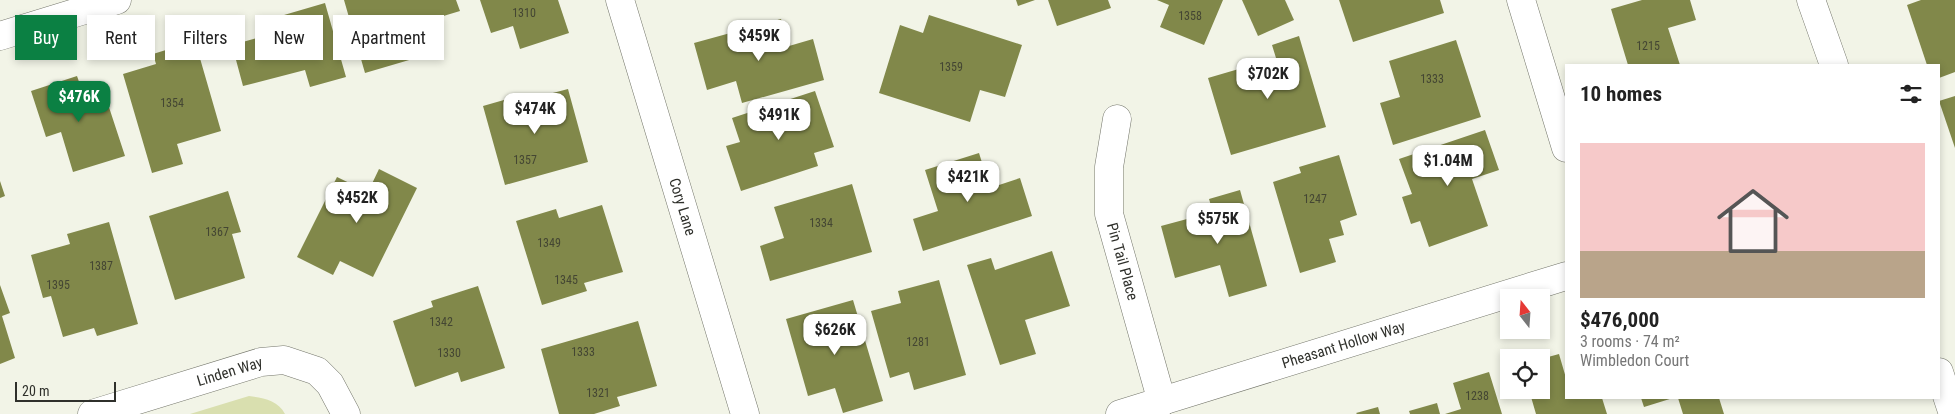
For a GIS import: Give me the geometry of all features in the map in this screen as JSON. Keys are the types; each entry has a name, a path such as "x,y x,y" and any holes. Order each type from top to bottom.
{"street":[{"path":"0,36 117,0"},
{"name":"Cory Lane","path":"620,0 745,414"},
{"path":"1521,0 1565,145"},
{"path":"1811,0 1834,64"},
{"name":"Pin Tail Place","path":"1117,118 1109,167 1110,214 1162,402"},
{"name":"Pheasant Hollow Way","path":"1120,414 1565,276"},
{"name":"Linden Way","path":"92,414 261,362 284,360 317,371 330,384 346,414"},
{"path":"1940,375 1953,414"}],"green space":[{"path":"249,396 274,403 285,414 190,414"}],"building":[{"path":"344,0 456,0 460,11 444,16 348,15"},
{"path":"480,0 558,0 569,33 520,49 513,26 491,33"},
{"path":"1016,0 1035,0 1018,6"},
{"path":"1048,0 1108,0 1111,8 1057,26"},
{"path":"1157,0 1223,0 1204,45 1160,27 1169,5"},
{"path":"1242,0 1285,0 1294,20 1258,36"},
{"path":"1339,0 1440,0 1444,13 1353,42"},
{"path":"1642,0 1690,0 1696,20 1668,28 1680,64 1628,64 1611,9"},
{"path":"1921,0 1955,0 1955,72 1940,78 1940,64 1927,64 1907,5"},
{"path":"325,3 333,31 333,60 341,60 346,77 310,87 305,70 243,86 236,60 245,60 245,41 255,38 255,60 323,60 323,15 284,15"},
{"path":"929,15 1022,45 1005,97 980,90 970,122 879,93 900,25 923,33"},
{"path":"781,19 789,46 813,39 824,80 742,103 736,81 707,90 694,43"},
{"path":"1299,36 1326,127 1231,155 1208,78 1276,58 1272,45"},
{"path":"1456,40 1481,117 1393,145 1380,103 1400,97 1389,61"},
{"path":"165,50 165,60 200,60 221,131 177,144 183,164 152,173 123,74 156,64 155,53"},
{"path":"361,60 409,60 365,73"},
{"path":"77,76 86,102 105,95 125,156 73,172 61,132 46,137 31,91"},
{"path":"568,89 588,162 505,185 483,106 529,93 530,99"},
{"path":"815,91 834,147 814,153 818,166 741,191 726,146 740,142 732,118"},
{"path":"1955,96 1955,148 1940,104 1940,101"},
{"path":"1485,130 1499,170 1472,179 1488,226 1429,247 1420,221 1411,224 1402,197 1412,194 1399,159"},
{"path":"979,153 990,188 1020,178 1032,216 923,251 913,219 938,211 925,170"},
{"path":"1339,155 1357,215 1340,221 1344,235 1329,239 1336,262 1300,273 1273,182 1301,173 1299,167"},
{"path":"379,169 417,188 373,277 340,261 333,275 297,257 337,177 368,192"},
{"path":"0,181 5,196 0,198"},
{"path":"852,184 872,252 770,281 760,246 784,238 774,207"},
{"path":"1240,190 1267,286 1229,297 1220,265 1175,278 1161,226 1213,212 1209,199"},
{"path":"228,191 241,232 232,234 245,278 175,300 149,216"},
{"path":"602,205 623,272 584,283 587,291 542,305 516,221 556,209 559,218"},
{"path":"109,222 138,324 97,336 94,328 63,337 51,296 43,298 31,255 70,244 67,234"},
{"path":"1052,251 1070,306 1025,320 1036,354 1000,365 967,265 991,258 995,270"},
{"path":"939,280 966,375 914,390 909,372 890,378 871,311 901,303 898,291"},
{"path":"0,285 10,313 2,316 15,358 0,364"},
{"path":"478,286 505,368 461,382 458,372 415,387 393,321 433,307 431,301"},
{"path":"853,300 883,401 843,413 835,388 808,396 786,319"},
{"path":"638,321 657,386 617,397 620,406 594,414 559,414 541,349"},
{"path":"1559,354 1565,375 1565,399 1602,399 1607,414 1536,414 1532,399 1550,399 1550,356"},
{"path":"1489,372 1502,414 1445,414 1461,409 1453,383"},
{"path":"1641,399 1670,399 1644,407"},
{"path":"1678,399 1719,399 1724,414 1683,414"},
{"path":"1437,403 1440,414 1410,414 1409,411"},
{"path":"1378,407 1380,414 1356,413"}]}
